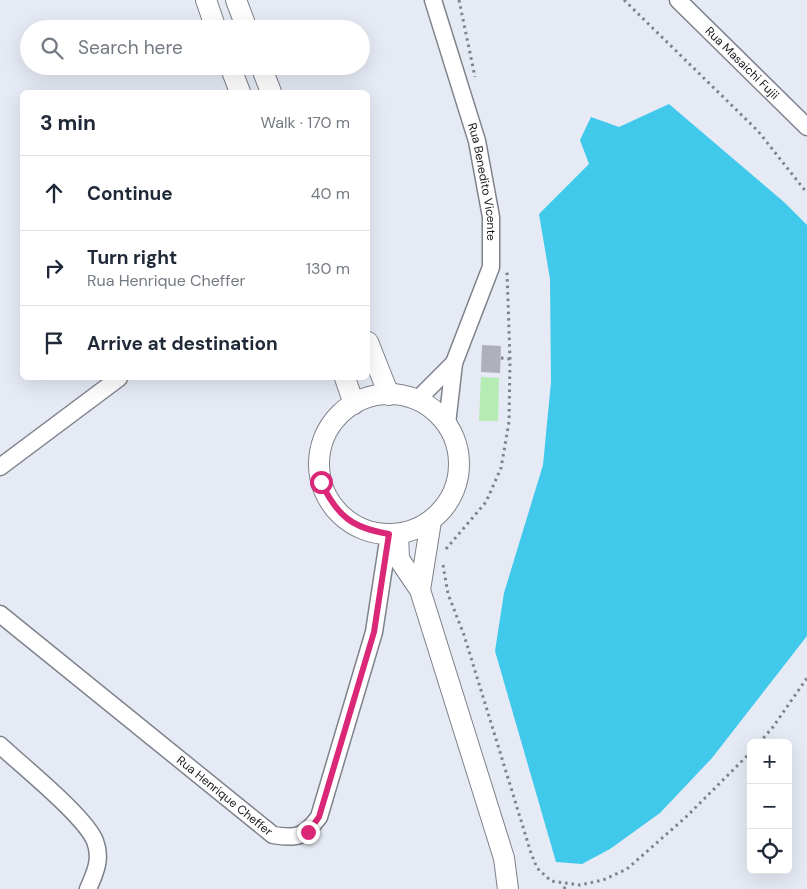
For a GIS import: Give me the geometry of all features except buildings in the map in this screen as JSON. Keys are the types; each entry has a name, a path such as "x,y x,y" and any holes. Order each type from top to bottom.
{"street":[{"path":"206,0 213,20"},
{"path":"236,0 244,20"},
{"name":"Rua Benedito Vicente","path":"433,0 477,141 491,217 491,267 454,363 447,424"},
{"name":"Rua Masaichi Fujii","path":"678,0 807,127"},
{"path":"233,75 239,90"},
{"path":"264,75 270,90"},
{"path":"370,347 388,395"},
{"name":"Rua Benedito Vicente","path":"417,400 454,363"},
{"path":"0,467 116,380"},
{"path":"346,380 354,404"},
{"path":"388,395 417,400 434,410 447,424 456,444 460,465 456,486 446,505 431,521 421,527 393,534 366,530 346,520 330,503 321,482 319,459 324,437 336,418 354,404 371,397 388,395"},
{"path":"420,590 431,521"},
{"path":"393,534 399,559 420,590 504,858 508,889"},
{"name":"Rua Henrique Cheffer","path":"0,614 273,835 291,838 308,832 319,817 374,632 393,534"},
{"path":"0,745 83,822 95,842 98,867 88,889"}],"path":[{"path":"459,0 477,84"},
{"path":"624,0 758,130 807,193"},
{"path":"444,554 447,546 486,502 501,468 509,422 510,359 507,266"},
{"path":"501,358 510,359"},
{"path":"443,559 448,594 464,636 531,852 537,868 551,881 566,885 595,883 627,869 686,817 747,756"},
{"path":"762,739 807,678"},
{"path":"564,889 566,885"}],"green space":[{"path":"481,377 499,378 498,421 479,421"}],"water":[{"path":"669,104 785,203 807,225 807,636 712,758 660,813 610,849 582,864 556,862 495,651 504,593 543,465 551,382 550,279 539,214 589,164 580,140 591,117 619,127"}],"route":[{"path":"308,832 319,817 374,632 389,534 366,530 346,520 330,503 321,482"}]}
